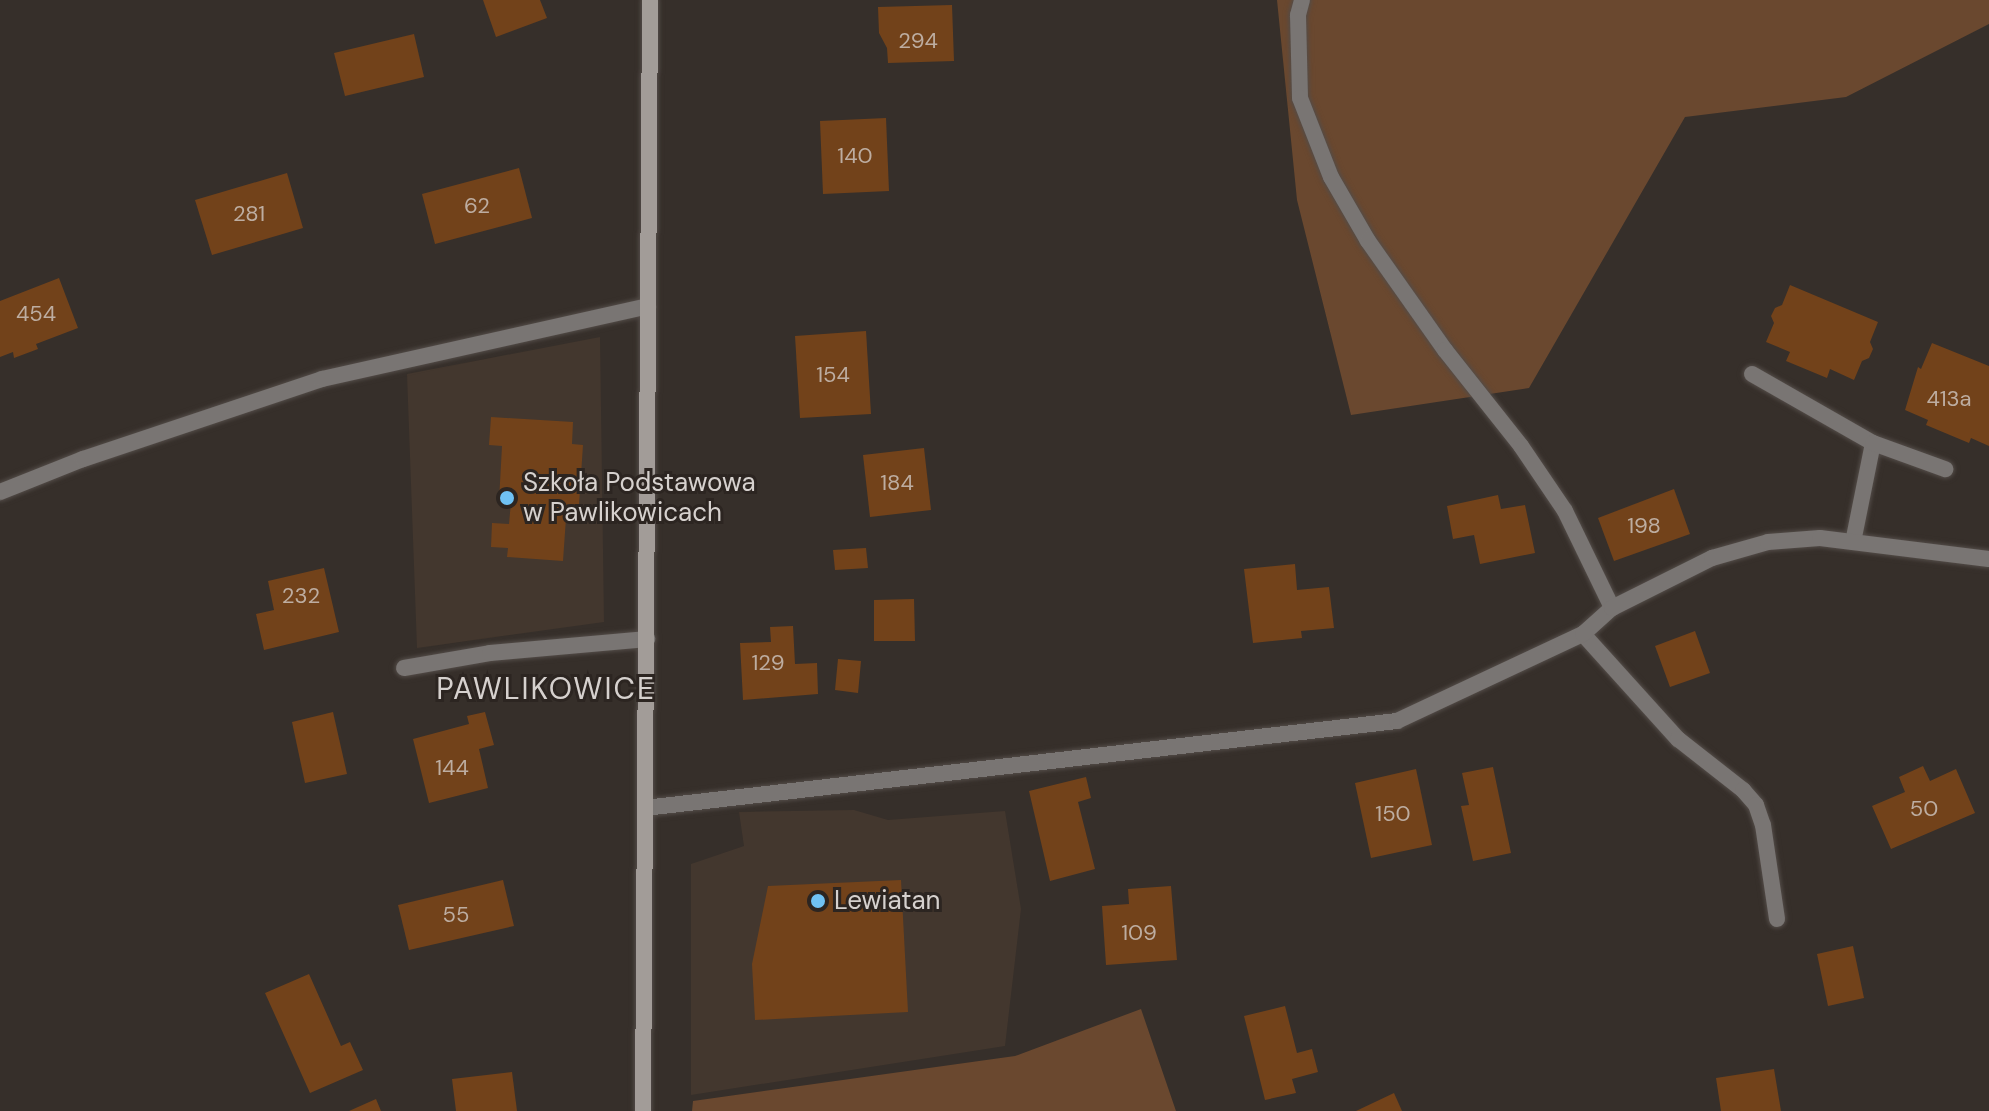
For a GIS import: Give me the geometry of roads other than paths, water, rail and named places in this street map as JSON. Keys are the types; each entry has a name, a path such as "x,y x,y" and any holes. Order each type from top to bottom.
{"main road":[{"path":"643,1111 650,0"}],"street":[{"path":"1302,0 1298,15 1300,98 1331,177 1368,241 1445,350 1521,446 1565,511 1612,608"},
{"path":"0,492 83,459 322,379 648,306"},
{"path":"1752,374 1873,443 1945,469"},
{"path":"1853,542 1873,443"},
{"path":"645,808 1397,721 1583,634 1612,608 1712,558 1768,542 1820,538 1989,559"},
{"path":"1583,634 1678,739 1743,790 1756,805 1763,825 1777,919"},
{"path":"404,668 490,653 647,639"}],"place":[{"name":"Szkoła Podstawowa w Pawlikowicach","path":"507,498"},
{"name":"Lewiatan","path":"818,901"}],"district":[{"name":"PAWLIKOWICE","path":"546,689"}]}
